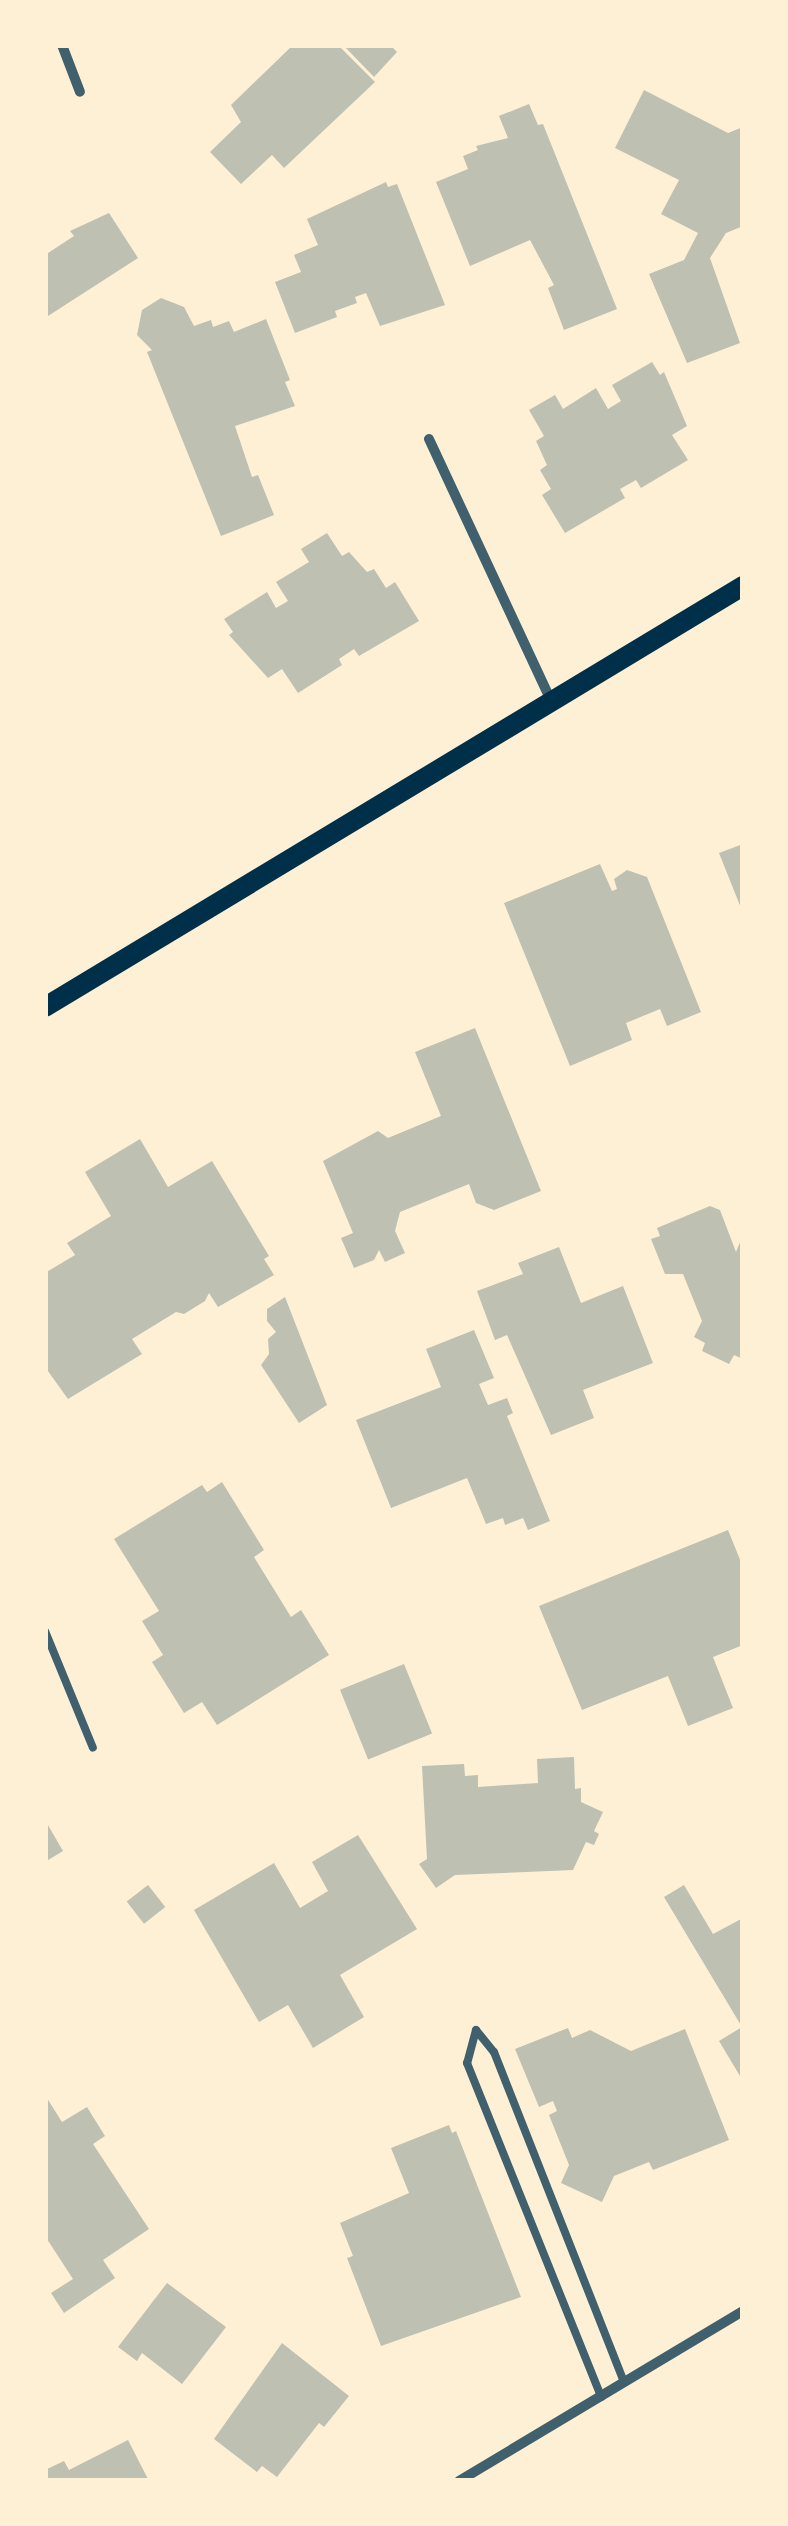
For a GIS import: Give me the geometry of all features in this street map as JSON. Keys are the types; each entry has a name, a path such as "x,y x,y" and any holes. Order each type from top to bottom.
{"main road":[{"path":"45,1007 743,586"}],"street":[{"path":"62,45 80,92"},
{"path":"429,439 551,701"},
{"path":"459,2481 743,2311"}],"lane":[{"path":"45,1632 93,1748"},
{"path":"601,2397 467,2062 476,2030 494,2052 624,2382"}],"building":[{"path":"293,45 338,45 375,82 284,168 272,155 241,184 210,152 241,122 231,105"},
{"path":"343,45 390,45 397,52 374,77"},
{"path":"644,90 728,133 743,127 743,226 726,233 710,258 740,343 687,363 649,274 684,260 698,233 661,214 679,180 615,148"},
{"path":"529,104 538,125 543,124 617,309 564,330 548,288 554,285 530,240 470,266 436,182 468,169 463,156 478,150 476,146 508,138 499,116"},
{"path":"386,182 388,187 397,184 445,305 380,326 366,293 355,297 357,303 335,311 337,317 295,333 275,282 301,272 294,255 318,245 307,219"},
{"path":"109,213 138,258 48,316 45,255 74,236 70,231"},
{"path":"161,298 184,307 194,326 211,320 213,327 229,321 234,332 266,319 290,380 285,382 295,406 235,426 252,477 258,475 274,515 221,536 147,352 152,350 137,335 142,310"},
{"path":"652,362 660,375 664,372 687,426 672,435 688,460 641,488 636,480 620,489 625,498 565,533 542,495 551,489 540,470 547,465 536,441 544,436 529,410 555,395 563,409 596,388 608,409 621,401 612,385"},
{"path":"327,533 342,556 349,552 367,572 374,569 386,588 395,582 419,621 359,656 354,649 339,659 342,665 298,693 282,669 268,678 229,635 233,632 224,619 267,592 276,608 288,601 276,582 309,562 301,549"},
{"path":"743,844 743,913 719,853"},
{"path":"600,864 612,891 617,889 614,879 627,870 647,877 701,1012 667,1026 660,1009 626,1023 632,1040 570,1066 504,903"},
{"path":"475,1028 541,1191 494,1210 476,1203 469,1184 400,1212 395,1231 405,1253 385,1262 379,1250 374,1260 354,1268 341,1238 353,1233 323,1161 378,1131 388,1138 441,1116 415,1052"},
{"path":"140,1139 168,1187 212,1161 269,1256 264,1259 274,1275 218,1307 209,1293 205,1301 184,1314 176,1312 132,1339 142,1354 68,1399 45,1367 45,1273 75,1255 67,1243 111,1216 85,1172"},
{"path":"710,1206 720,1210 736,1252 743,1235 743,1359 734,1355 729,1364 702,1351 705,1343 694,1337 702,1321 683,1274 665,1274 651,1239 660,1236 657,1228"},
{"path":"559,1247 581,1303 623,1286 653,1363 583,1390 594,1418 551,1435 507,1335 495,1340 477,1291 523,1274 518,1263"},
{"path":"285,1297 327,1405 299,1423 261,1365 269,1354 268,1339 276,1332 267,1321 267,1309"},
{"path":"474,1330 494,1378 479,1384 488,1405 507,1398 513,1413 507,1416 550,1521 528,1530 523,1518 505,1525 503,1518 486,1524 467,1478 391,1508 356,1420 441,1387 426,1349"},
{"path":"222,1482 264,1550 254,1557 291,1617 301,1610 329,1655 217,1725 202,1702 184,1713 152,1662 163,1655 142,1621 159,1611 114,1539 202,1485 207,1492"},
{"path":"728,1530 743,1567 743,1645 713,1657 733,1708 688,1726 668,1676 582,1710 539,1606"},
{"path":"404,1664 432,1734 368,1759 340,1690"},
{"path":"574,1757 575,1789 581,1788 581,1802 603,1812 594,1831 599,1834 594,1845 586,1842 573,1870 455,1875 436,1888 419,1864 427,1859 422,1766 464,1764 465,1776 478,1775 478,1787 538,1783 537,1759"},
{"path":"45,1820 63,1851 45,1862"},
{"path":"358,1835 417,1929 340,1975 364,2017 313,2048 288,2005 259,2022 194,1910 274,1863 300,1908 328,1891 312,1862"},
{"path":"148,1885 165,1907 144,1924 127,1902"},
{"path":"684,1885 713,1934 743,1918 743,2081 719,2041 742,2027 664,1897"},
{"path":"568,2028 572,2038 590,2030 631,2051 685,2029 729,2140 653,2170 649,2162 614,2176 602,2202 561,2183 569,2165 549,2115 557,2111 553,2101 539,2107 515,2049"},
{"path":"45,2095 62,2122 87,2107 105,2136 93,2144 149,2229 103,2260 115,2278 64,2313 51,2293 73,2279 45,2236"},
{"path":"449,2125 452,2133 456,2131 521,2297 381,2346 347,2258 353,2256 340,2223 409,2193 391,2148"},
{"path":"167,2283 226,2327 182,2384 142,2353 137,2361 118,2347"},
{"path":"282,2343 349,2396 324,2427 319,2423 277,2477 262,2466 257,2472 214,2439"},
{"path":"128,2440 149,2481 45,2481 45,2470 64,2461 69,2470"}]}
